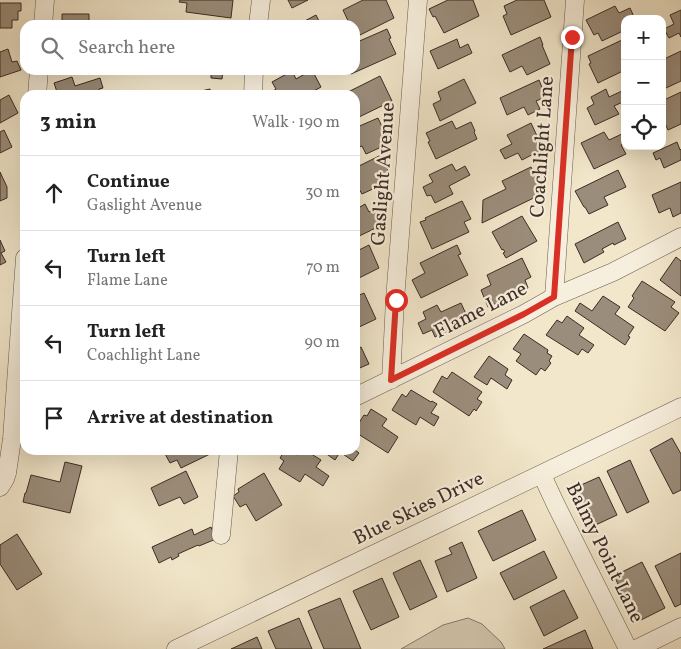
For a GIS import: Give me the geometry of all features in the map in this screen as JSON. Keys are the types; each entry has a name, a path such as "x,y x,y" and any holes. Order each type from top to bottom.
{"street":[{"path":"43,20 45,0"},
{"path":"259,20 261,0"},
{"name":"Gaslight Avenue","path":"391,380 418,0"},
{"name":"Coachlight Lane","path":"554,297 575,0"},
{"path":"37,90 39,75"},
{"path":"253,90 254,75"},
{"name":"Flame Lane","path":"360,395 524,314 554,297 613,272 681,237"},
{"path":"0,486 7,473 12,439 20,328"},
{"name":"Blue Skies Drive","path":"176,649 681,407"},
{"path":"221,535 229,455"},
{"name":"Balmy Point Lane","path":"542,475 628,649"},
{"path":"636,649 681,627"}],"shaded area":[{"path":"468,618 482,624 501,642 505,649 401,649 443,625"}],"building":[{"path":"180,0 233,0 231,18 186,12 187,3 179,2"},
{"path":"288,0 308,0 292,8"},
{"path":"363,0 386,0 394,18 360,35 360,20 348,20 343,10"},
{"path":"448,0 473,0 479,16 444,33 429,9"},
{"path":"517,0 544,0 551,17 511,35 503,16 507,14 504,6"},
{"path":"0,3 21,3 21,11 18,11 18,20 12,20 12,28 0,28"},
{"path":"615,6 619,13 630,8 633,15 621,15 621,32 602,41 598,33 594,35 586,20"},
{"path":"681,10 681,37 679,33 669,38 666,33 666,28 674,24 670,15"},
{"path":"62,14 89,14 89,20 62,20"},
{"path":"316,15 318,20 306,20"},
{"path":"387,29 391,38 389,39 396,54 360,70 360,41"},
{"path":"540,37 550,64 527,75 522,66 510,72 502,55"},
{"path":"457,39 460,48 468,44 472,53 438,69 430,51"},
{"path":"621,40 621,72 598,83 589,64 591,63 588,56"},
{"path":"8,49 12,62 17,61 20,70 0,77 0,52"},
{"path":"681,51 681,81 666,88 666,60 666,58"},
{"path":"211,75 222,75 222,79 211,78"},
{"path":"285,75 294,75 296,79 303,75 315,75 321,87 316,90 274,90 276,89 272,82"},
{"path":"380,76 392,101 360,117 360,90 352,90"},
{"path":"72,77 75,86 100,78 103,88 99,90 56,90 54,83"},
{"path":"464,79 476,103 440,121 433,104 441,100 438,92"},
{"path":"539,80 546,97 536,101 540,109 528,115 524,107 507,115 500,98"},
{"path":"606,89 609,97 621,91 621,103 614,106 619,114 595,125 587,108 594,104 591,97"},
{"path":"681,92 681,124 668,130 666,126 666,99"},
{"path":"9,95 18,113 0,123 0,100"},
{"path":"378,118 388,144 366,154 362,146 360,147 360,126"},
{"path":"452,121 456,129 471,122 477,139 436,159 426,133"},
{"path":"531,123 543,149 522,160 518,153 505,159 500,150 512,144 507,135"},
{"path":"4,130 12,147 0,153 0,132"},
{"path":"604,132 609,140 621,134 621,150 624,150 626,154 594,169 581,143"},
{"path":"677,142 681,149 681,160 664,168 660,158 656,160 653,153 666,150 666,147"},
{"path":"381,155 385,163 383,163 387,167 388,182 362,194 360,190 360,166"},
{"path":"452,164 456,171 465,166 470,175 449,186 453,194 435,203 431,195 427,196 423,187 433,182 429,175"},
{"path":"531,167 544,193 482,223 483,200 506,189 502,181"},
{"path":"618,170 626,187 604,197 608,205 589,214 575,191"},
{"path":"0,172 7,187 7,198 0,201"},
{"path":"681,182 681,213 673,217 670,208 659,213 652,195"},
{"path":"462,201 471,219 464,222 469,232 432,249 420,222"},
{"path":"365,204 369,212 375,209 380,218 377,219 380,226 360,236 360,207"},
{"path":"522,216 537,241 506,258 503,253 505,252 492,232"},
{"path":"618,222 626,239 602,249 604,252 584,263 575,244"},
{"path":"0,240 5,251 1,253 6,262 0,265"},
{"path":"369,245 379,268 360,278 360,250"},
{"path":"457,245 461,254 458,255 468,275 421,298 412,280 425,273 420,263"},
{"path":"676,257 681,261 681,296 660,280"},
{"path":"522,258 531,277 525,280 528,288 488,307 481,290 491,285 487,275"},
{"path":"642,281 675,302 671,307 679,313 665,331 628,307 634,298 632,296"},
{"path":"364,293 376,319 360,327 360,295"},
{"path":"603,296 620,307 615,314 634,327 625,345 575,311 580,303 592,311"},
{"path":"461,303 466,314 458,317 461,325 435,337 432,330 423,334 418,323 426,319 423,312 437,305 441,312"},
{"path":"567,316 584,328 579,335 594,345 588,353 582,349 578,355 546,335 557,320 562,323"},
{"path":"524,334 548,350 547,353 552,356 549,361 551,363 545,371 541,368 536,375 516,361 521,354 513,349"},
{"path":"360,348 369,364 360,368"},
{"path":"489,356 508,369 505,375 512,380 507,389 491,378 487,385 474,377"},
{"path":"452,372 482,392 477,399 482,402 476,411 474,409 469,416 433,392 442,376 447,379"},
{"path":"411,390 437,404 431,413 439,417 434,426 420,417 416,425 392,410 402,394 406,397"},
{"path":"371,409 387,419 382,426 398,437 388,453 360,435 360,421 364,415 367,416"},
{"path":"672,438 681,454 681,490 673,494 650,450"},
{"path":"166,455 208,455 181,468 177,460 170,463"},
{"path":"282,455 313,455 321,460 316,467 329,476 323,486 305,474 300,482 279,469 284,461 280,458"},
{"path":"328,455 338,455 335,460"},
{"path":"344,455 358,455 353,461"},
{"path":"630,460 649,502 627,513 607,471"},
{"path":"65,462 82,466 70,513 23,502 31,475 60,482"},
{"path":"186,471 198,497 184,504 180,497 159,506 151,488"},
{"path":"264,473 282,505 256,521 246,504 240,507 233,496 239,492 238,489"},
{"path":"599,477 617,515 587,529 570,490"},
{"path":"522,510 536,540 493,561 478,531"},
{"path":"211,527 216,539 178,554 179,556 172,560 171,557 159,563 152,547 192,529 194,535"},
{"path":"17,534 42,574 17,590 0,564 0,545"},
{"path":"462,542 477,578 447,592 435,561 452,554 449,548"},
{"path":"544,551 557,578 514,600 500,573"},
{"path":"681,553 681,604 675,607 655,566"},
{"path":"420,560 437,597 410,610 393,573"},
{"path":"642,562 665,608 637,622 614,576"},
{"path":"382,578 399,617 371,630 353,591"},
{"path":"564,590 578,618 544,636 530,607"},
{"path":"340,598 361,649 324,649 308,611"},
{"path":"299,618 312,649 276,649 268,631"},
{"path":"585,630 593,649 543,649"},
{"path":"257,637 262,649 231,649"}],"route":[{"path":"396,300 391,380 524,314 554,297 572,37"}]}
